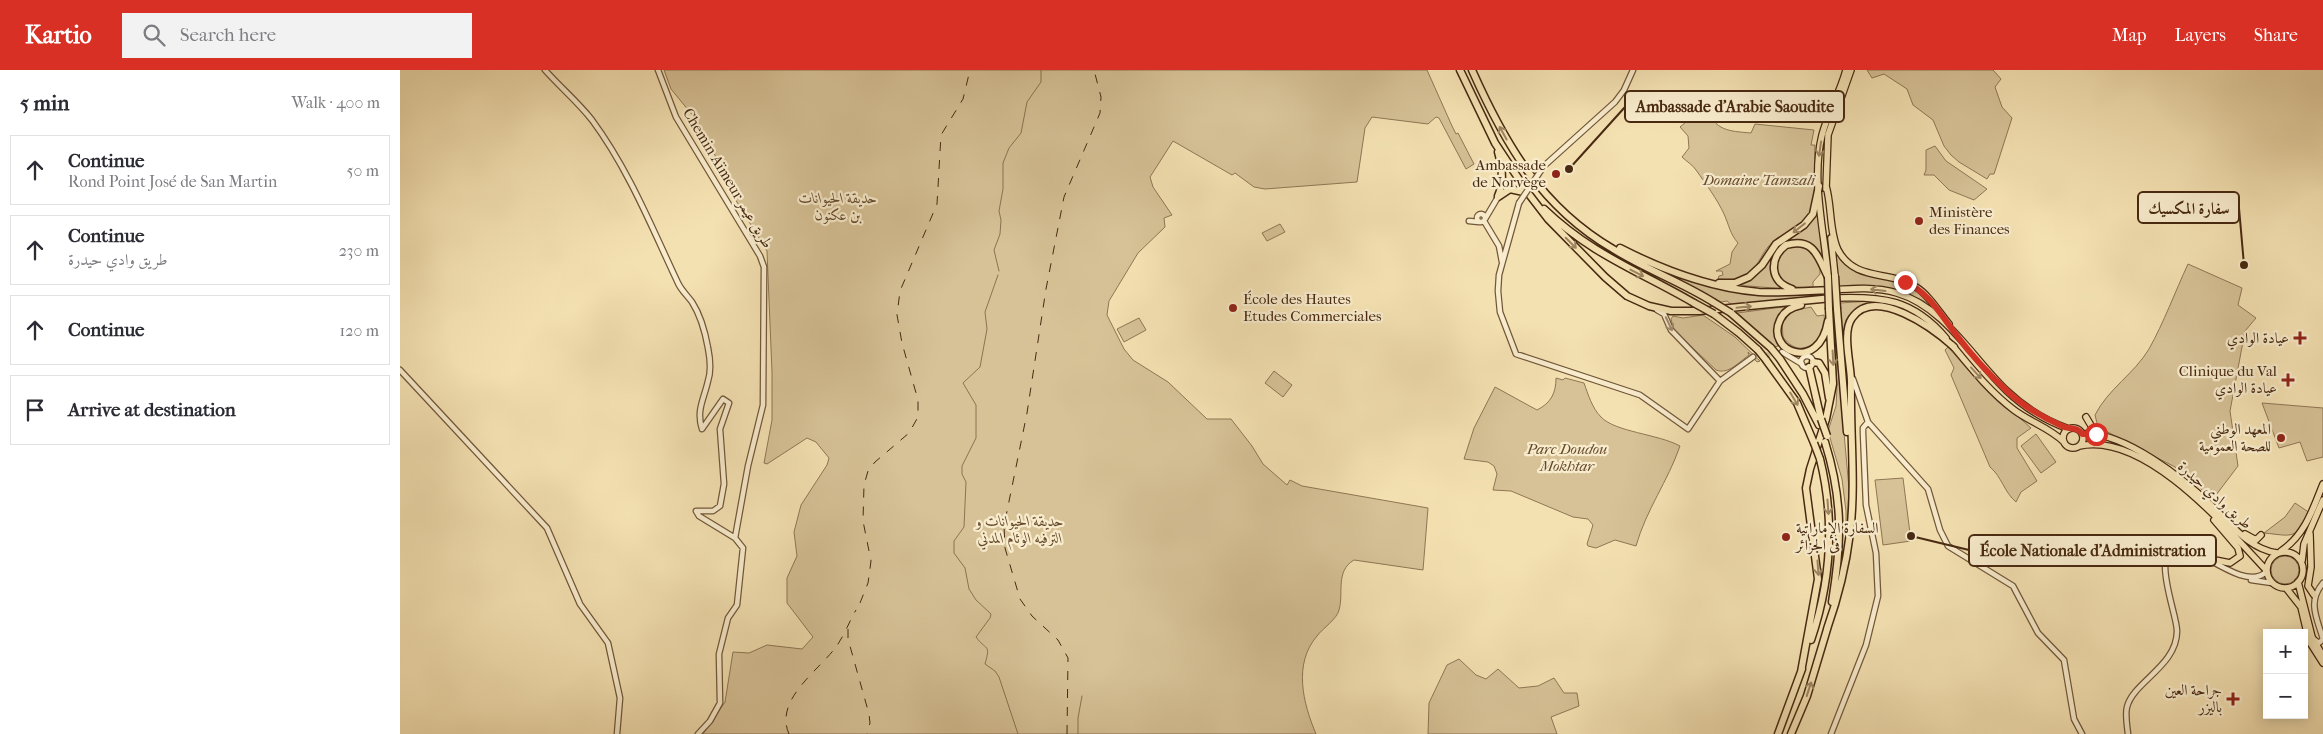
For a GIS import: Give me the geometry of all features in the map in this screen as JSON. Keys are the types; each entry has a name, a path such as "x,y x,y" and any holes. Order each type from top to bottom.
{"highway":[{"path":"1460,70 1491,135 1528,193 1548,219 1605,277 1628,296 1649,306 1671,311 1699,311 1834,298"},
{"path":"1472,70 1502,131 1531,178 1552,203 1581,227 1615,251 1731,313 1771,348 1780,359 1804,394 1820,422"},
{"path":"1491,135 1501,166 1501,188 1498,197"},
{"path":"1685,276 1718,283 1734,283 1749,277 1762,265 1776,244 1798,231 1808,220 1816,205 1822,186"},
{"path":"1498,197 1510,189 1528,193 1570,232 1596,251 1714,314 1740,333 1758,350 1796,403 1820,459 1828,504 1829,565 1820,613 1778,734"},
{"path":"1581,227 1638,258 1685,276 1742,290 1761,292 1833,290"},
{"path":"1833,290 1794,290 1786,288 1775,276 1774,261 1778,253 1786,245 1806,244 1818,255 1832,276 1838,308 1852,485"},
{"path":"1832,276 1829,309 1827,327 1822,341 1805,354 1793,352 1783,344 1778,336 1779,323 1784,313 1796,306 1834,298"},
{"path":"1791,734 1807,696 1847,553 1852,514 1851,375 1848,328 1854,315 1865,308 1881,307 1916,319 1938,333 1954,347"},
{"path":"1801,672 1819,574 1808,510 1807,482 1828,413 1834,377 1829,309"},
{"path":"1827,629 1839,558 1839,506 1835,477 1820,422 1808,365 1818,363 1824,372 1829,396 1828,413"}],"main road":[{"path":"1832,276 1818,164 1822,135 1846,70"},
{"path":"1851,70 1828,135 1822,186 1830,201 1836,244 1843,257 1863,272 1893,278 1915,286 1935,306 1958,338"},
{"path":"1833,290 1862,288 1899,294 1926,308 1958,338 2017,400 2040,415 2069,429 2077,429 2082,434 2082,442 2079,446 2070,448 2053,433 2030,421 2008,405 1928,319 1905,306 1873,297 1834,298"},
{"path":"2086,417 2096,434"},
{"path":"2064,442 2063,436 2069,429"},
{"name":"طريق وادي حيدرة","path":"2082,434 2096,434 2128,446 2150,458 2189,485 2256,546 2278,553"},
{"name":"طريق وادي حيدرة","path":"2079,446 2102,444 2132,454 2164,474 2204,506 2266,571"},
{"path":"2323,484 2305,527 2292,544 2269,560 2266,571 2272,583 2279,587 2286,588 2298,582 2302,575 2304,544 2310,534 2323,500"},
{"path":"2204,506 2240,552 2239,558 2230,563 2210,560"},
{"path":"2224,517 2252,539 2258,539 2260,535"},
{"path":"2310,534 2311,567 2308,588 2314,595"},
{"path":"2278,553 2292,553 2302,562"},
{"path":"2298,582 2312,637 2323,656"},
{"path":"2286,588 2301,607 2309,641 2323,663"}],"street":[{"path":"545,70 589,116 619,159 655,230 659,244 680,288 687,294 702,319 709,349 708,384 699,408 702,429 724,399 727,399 729,403 720,429 724,484 720,506 713,511 696,511 699,516 735,538 743,548 742,562 737,606 728,618 718,654 720,703 710,721 698,734"},
{"name":"Chemin Aïmeur طريق عيمر","path":"658,70 673,112 758,252 764,267 764,405 748,466 735,538"},
{"path":"1633,70 1624,90 1615,102 1544,166 1519,204 1499,276 1498,291 1500,312 1513,349 1521,357 1640,395 1688,429 1720,381 1753,357"},
{"path":"1498,197 1490,210 1481,219 1499,246 1502,264"},
{"path":"1499,246 1511,228"},
{"path":"1649,306 1664,314 1671,330 1720,381"},
{"path":"1793,352 1782,352 1808,365"},
{"path":"1805,354 1811,357 1808,365 1802,360 1805,354"},
{"path":"400,370 547,528 580,604 608,643 620,698 617,734"},
{"path":"1851,375 1868,422 1928,489 1940,530 1948,546 2015,588 2038,633 2065,662 2066,683 2074,719 2082,734"},
{"path":"1831,734 1866,645 1878,596 1878,563 1866,505 1863,428 1868,422"},
{"path":"2128,734 2126,710 2129,702 2168,656 2176,637 2175,615 2164,573 2166,556 2173,548 2182,547 2245,578 2263,583 2272,583"},
{"path":"2245,578 2258,578 2266,571"},
{"path":"2312,637 2317,642 2322,640 2314,595 2323,583"},
{"path":"2316,612 2323,632"}],"green space":[{"name":"حديقة الحيوانات و الترفيه الوئام المدني","path":"664,70 1427,70 1456,134 1458,133 1474,164 1466,169 1439,118 1436,117 1428,124 1372,117 1365,128 1357,182 1265,189 1254,187 1235,173 1232,175 1173,141 1150,177 1153,187 1172,215 1164,218 1165,227 1138,253 1109,301 1107,315 1124,349 1133,360 1168,382 1207,419 1231,419 1263,464 1287,485 1290,480 1302,486 1428,508 1423,570 1354,560 1344,570 1338,613 1317,636 1305,659 1303,671 1304,697 1316,734 703,734 725,702 733,652 749,653 767,645 802,649 813,637 787,603 787,578 797,556 794,532 801,505 827,465 829,458 816,442 807,438 767,464 764,463 772,420 767,251 732,194 723,171 698,122 671,89"},
{"path":"1867,70 1993,70 2001,79 1995,87 2002,107 2012,118 1994,174 1990,174 1987,179 1959,162 1944,146 1933,120 1913,105 1907,89 1884,74 1872,78"},
{"name":"Domaine Tamzali","path":"1706,108 1714,121 1729,130 1751,133 1755,124 1814,130 1811,145 1815,145 1814,197 1809,216 1801,225 1779,237 1770,245 1748,274 1734,279 1718,279 1719,276 1723,275 1722,271 1716,271 1730,264 1732,252 1738,243 1711,192 1695,168 1682,157 1689,148 1688,136 1680,127 1686,122 1688,115"},
{"path":"1935,146 1946,161 1987,189 1974,200 1949,190 1934,175 1924,175 1926,170 1926,150"},
{"path":"1818,210 1822,257 1809,244 1793,241 1779,248 1771,264 1786,289 1736,285 1757,275 1775,249 1808,225"},
{"path":"1280,224 1285,232 1267,241 1262,233"},
{"path":"1833,241 1848,264 1905,284 1917,290 1931,305 1909,294 1887,288 1864,285 1839,286"},
{"path":"1793,245 1809,248 1820,264 1820,274 1813,282 1813,287 1793,287 1788,285 1778,273 1775,265 1783,250"},
{"path":"2188,264 2242,288 2238,305 2256,318 2245,331 2230,411 2238,466 2213,499 2175,467 2098,427 2095,415 2107,397 2149,349 2165,318"},
{"path":"1664,272 1721,288 1758,294 1817,295 1817,298 1732,305 1727,301 1721,302"},
{"path":"1871,301 1891,305 1864,306 1845,330 1847,396 1840,303"},
{"path":"1790,306 1781,315 1776,324 1775,334 1778,346 1775,347 1737,313"},
{"path":"1811,307 1817,316 1824,315 1825,324 1821,339 1810,346 1796,348 1783,337 1782,323 1792,311"},
{"path":"1833,309 1849,489 1846,548 1846,511 1842,479 1828,431 1836,406 1837,388"},
{"path":"1703,315 1735,337 1760,361 1757,362 1748,352 1749,355 1733,367 1725,371 1716,370 1674,330 1671,319 1673,316 1683,318"},
{"path":"1139,318 1146,330 1124,342 1117,329"},
{"path":"1948,347 1977,380 2031,428 2017,438 2017,448 2037,481 2021,492 2016,502 1990,467 1951,375 1954,368 1945,350"},
{"path":"1274,371 1292,385 1283,397 1265,383"},
{"name":"Parc Doudou Mokhtar","path":"1556,378 1563,380 1565,378 1584,383 1595,409 1608,422 1626,430 1680,446 1645,520 1636,546 1615,540 1596,548 1588,546 1593,525 1588,519 1573,517 1511,491 1493,490 1497,474 1494,466 1488,462 1464,459 1474,428 1495,387 1537,410 1552,397"},
{"path":"2262,403 2323,408 2323,457 2307,461 2300,442 2279,448"},
{"path":"2036,434 2056,462 2041,473 2021,446"},
{"path":"1903,478 1911,541 1883,545 1875,480"},
{"path":"2295,503 2310,513 2296,532 2288,535 2264,533 2285,517"},
{"path":"2285,556 2295,560 2299,570 2295,580 2285,584 2275,580 2271,570 2275,560"},
{"path":"1459,659 1476,675 1486,679 1498,669 1519,688 1538,686 1554,678 1564,693 1577,693 1579,706 1551,717 1557,734 1428,734 1429,703 1447,665"}],"waterway":[{"path":"999,271 994,250 1000,234 1001,220 999,211 1003,189 1003,163 1009,148 1021,133 1027,102 1041,82 1041,70"},
{"path":"998,275 985,312 987,329 980,367 963,383 976,405 976,438 962,466 962,474 966,482 964,527 954,541 954,553 965,568 969,589 976,600 991,614 976,637 987,650 985,664 995,671 999,677 1018,734"},
{"path":"1078,734 1078,718 1082,696"}],"tunnel":[{"path":"1753,357 1782,352"}],"railway":[{"path":"860,603 868,583 871,561 863,521 864,485 868,471 875,462 909,433 918,417 918,400 902,343 897,315 900,291 937,204 941,135 963,99 970,70"},
{"path":"1067,734 1068,658 1058,640 1032,616 1020,599 1005,548 1004,526 1027,413 1046,289 1064,197 1100,113 1101,97 1094,70"},
{"path":"789,734 786,721 787,709 800,687 836,647 856,610"},
{"path":"848,629 848,639 869,714 870,723 867,734"}],"place":[{"name":"Ambassade d'Arabie Saoudite","path":"1569,169"},
{"name":"Ambassade de Norvège","path":"1556,174"},
{"name":"Ministère des Finances","path":"1919,221"},
{"name":"سفارة المكسيك","path":"2244,265"},
{"name":"École des Hautes Etudes Commerciales","path":"1233,308"},
{"name":"عيادة الوادي","path":"2300,338"},
{"name":"Clinique du Val عيادة الوادي","path":"2288,380"},
{"name":"المعهد الوطني للصحة العمومية","path":"2281,438"},
{"name":"École Nationale d'Administration","path":"1911,536"},
{"name":"السفارة الإماراتية فى الجزائر","path":"1786,537"},
{"name":"جراحة العين باليزر","path":"2233,699"}],"route":[{"path":"1905,282 1915,286 1922,292 1958,338 1992,376 2017,400 2045,418 2064,427 2077,429 2082,434 2096,434"}],"park label":[{"name":"حديقة الحيوانات بن عكنون","path":"838,206"}]}
